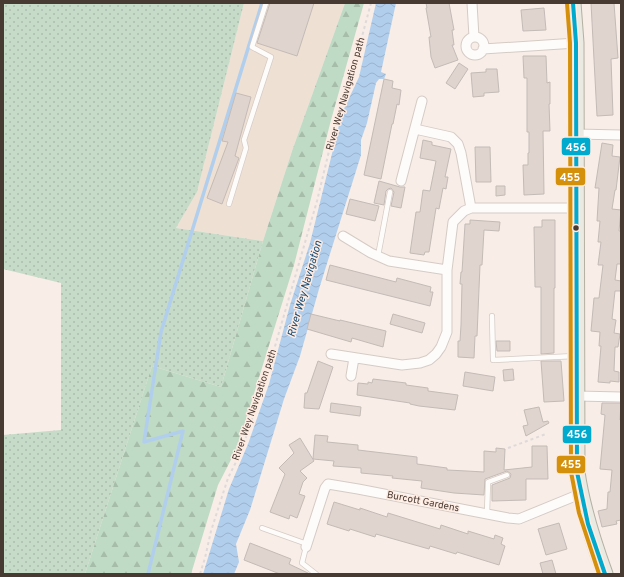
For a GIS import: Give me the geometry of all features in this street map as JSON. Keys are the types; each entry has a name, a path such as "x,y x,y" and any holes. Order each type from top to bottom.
{"main road":[{"path":"573,3 576,43 576,452 580,494 605,574"}],"street":[{"path":"472,3 474,37"},
{"path":"474,37 482,41 483,49"},
{"path":"474,37 469,39 466,48 469,53 474,55 477,55 483,49 576,43"},
{"path":"401,181 422,101"},
{"path":"415,129 451,137 458,144 471,208"},
{"path":"576,134 621,135"},
{"path":"331,354 402,366 429,360 441,347 447,332 446,270 453,222 464,211 471,208 576,208"},
{"path":"343,236 389,262 446,270"},
{"path":"351,376 354,358"},
{"path":"576,396 621,397"},
{"name":"Burcott Gardens","path":"306,546 328,484 519,519 580,494"}],"lane":[{"path":"229,204 246,148 244,140 271,57 252,47 266,3"},
{"path":"378,256 390,192"},
{"path":"492,316 493,360 577,356"},
{"path":"487,514 488,482 507,475"},
{"path":"262,528 306,546 302,563 316,574"}],"path":[{"name":"River Wey Navigation path","path":"200,574 228,478 241,452 267,374 317,201 335,126 350,81 371,3"},
{"path":"508,448 546,434"}],"shaded area":[{"path":"244,3 345,3 292,151 263,241 176,228 197,192"}],"green space":[{"path":"3,3 244,3 197,192 176,228 263,241 221,387 152,366 85,574 3,574 3,435 61,430 61,283 3,269"},
{"path":"345,3 364,3 331,120 294,265 237,448 218,485 191,574 85,574 152,366 221,387 263,241 292,151"}],"water":[{"name":"River Wey Navigation","path":"376,3 396,3 381,72 386,74 384,79 379,79 376,83 367,123 361,140 361,155 319,289 300,356 284,399 250,510 236,544 239,562 234,574 203,574 229,489 248,444 269,384 290,305 310,243 342,113 359,77"}],"building":[{"path":"270,3 314,3 297,56 257,43"},
{"path":"426,3 449,3 454,30 452,30 454,45 452,45 458,60 435,68 431,57 429,37 431,37"},
{"path":"591,3 614,3 618,58 611,59 613,115 597,116"},
{"path":"544,8 546,30 523,31 521,10"},
{"path":"523,56 546,56 547,83 550,82 550,131 543,131 544,194 524,195 523,165 528,165 529,132 527,132 527,78 524,78"},
{"path":"459,63 468,69 455,89 446,83"},
{"path":"486,69 497,69 499,92 484,93 484,96 473,97 471,73 486,72"},
{"path":"384,79 393,81 392,88 401,90 399,105 397,104 392,124 381,179 364,175"},
{"path":"236,93 251,97 235,156 239,158 222,204 207,198 228,142 222,141"},
{"path":"423,140 432,142 432,145 451,149 445,177 448,177 446,189 443,188 439,209 436,208 429,252 425,252 424,255 410,253 416,212 420,212 423,190 430,191 436,161 420,158"},
{"path":"602,143 613,145 612,156 620,157 612,209 621,210 619,231 621,231 621,264 617,264 615,280 621,281 621,291 615,291 612,319 616,320 614,333 620,334 618,347 615,347 614,371 619,372 619,382 610,381 610,383 598,382 601,346 599,346 600,332 591,331 594,298 599,298 603,265 598,265 601,242 598,242 600,221 597,221 599,188 595,188"},
{"path":"475,147 490,147 491,182 476,182"},
{"path":"379,181 405,187 401,208 391,206 394,192 391,188 386,191 384,205 374,203"},
{"path":"496,186 505,186 505,195 496,196"},
{"path":"350,199 379,206 375,221 346,214"},
{"path":"470,220 500,222 499,231 484,230 482,265 480,265 477,336 475,336 474,358 458,357 458,341 460,341 461,325 462,284 460,284 465,224 470,224"},
{"path":"542,220 555,220 555,288 554,353 541,354 541,287 535,287 534,227 542,227"},
{"path":"330,265 396,282 397,278 431,287 430,292 433,292 430,306 326,280"},
{"path":"311,314 386,331 383,347 352,338 351,342 307,329"},
{"path":"393,314 425,323 422,333 390,324"},
{"path":"496,341 510,341 510,351 497,351"},
{"path":"318,361 333,367 319,409 304,408 305,393 307,393"},
{"path":"541,361 561,361 564,401 544,402"},
{"path":"513,369 514,380 504,381 503,370"},
{"path":"465,372 495,377 493,391 463,386"},
{"path":"373,379 406,383 406,385 428,388 428,391 458,395 455,410 419,406 410,403 357,395 358,383 372,383"},
{"path":"331,403 361,407 360,416 330,412"},
{"path":"602,403 621,403 621,520 616,521 617,524 602,527 598,511 607,509 612,470 600,469 605,415 601,414"},
{"path":"539,407 543,422 548,421 549,423 526,436 523,426 528,425 524,410"},
{"path":"315,435 328,436 327,442 358,445 358,450 417,457 417,464 447,468 447,470 484,472 484,451 496,452 496,448 505,449 504,470 532,467 532,446 547,446 548,479 526,479 526,500 492,501 492,485 510,478 511,474 507,471 485,479 484,495 454,493 421,488 422,481 361,473 361,468 333,466 334,461 313,459"},
{"path":"300,438 314,461 300,471 307,478 303,482 299,494 305,496 297,518 290,515 289,519 270,512 285,474 279,468 294,453 289,445"},
{"path":"334,502 360,510 360,508 387,517 388,513 440,529 441,525 468,534 468,531 494,539 495,535 503,538 501,544 505,546 499,565 457,552 456,554 430,546 429,549 376,534 375,537 327,524"},
{"path":"559,523 567,549 546,555 538,529"},
{"path":"250,543 291,559 289,564 310,574 280,574 244,560"},
{"path":"552,560 556,574 543,574 540,563"}],"waterway":[{"path":"148,574 183,431 144,442 161,332 262,3"}],"transit line":[{"name":"455","path":"567,3 570,43 571,472 579,513 599,574"},
{"name":"456","path":"573,3 576,43 577,472 588,524 605,574"}]}
